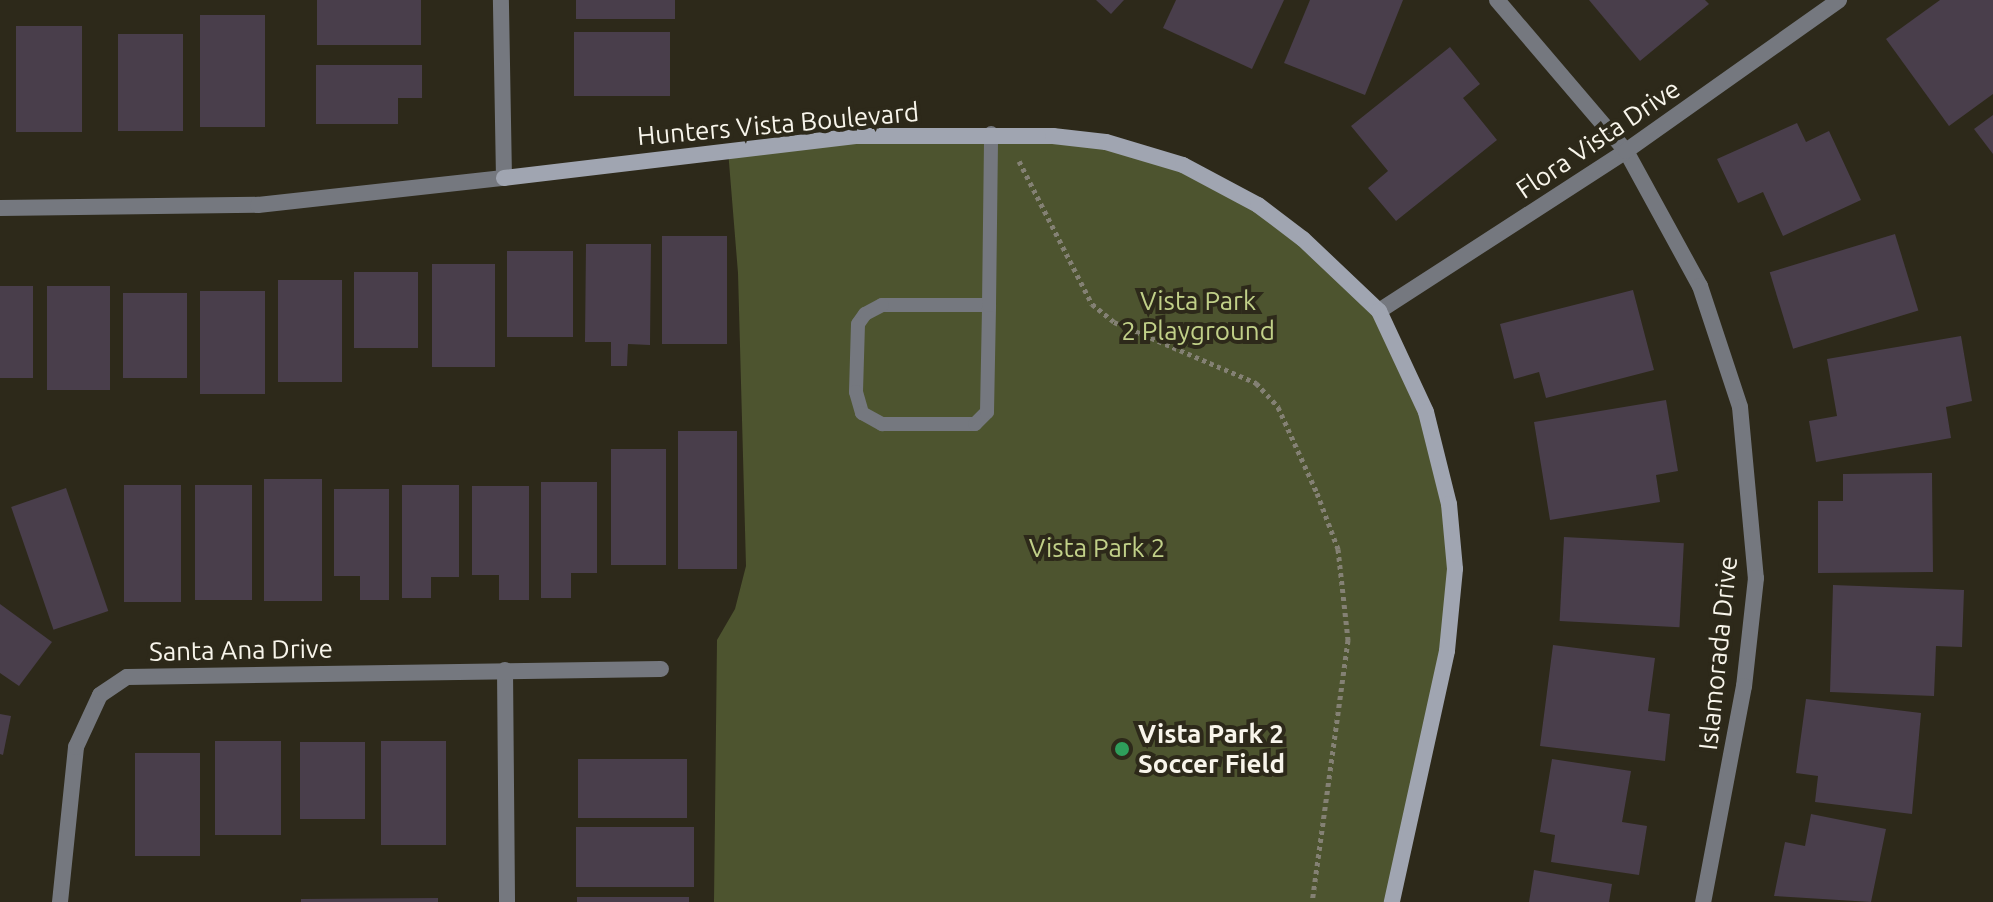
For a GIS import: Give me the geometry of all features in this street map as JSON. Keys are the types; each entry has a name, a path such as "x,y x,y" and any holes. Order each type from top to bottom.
{"street":[{"path":"501,0 504,178"},
{"name":"Islamorada Drive","path":"1497,0 1626,151 1700,286 1740,407 1752,498 1756,578 1744,686 1703,902"},
{"name":"Flora Vista Drive","path":"1379,311 1626,151 1839,0"},
{"name":"Hunters Vista Boulevard","path":"0,208 258,205 823,139 999,133 1106,142 1209,177 1303,239 1379,311 1426,412 1449,504 1455,569 1447,651 1392,902"},
{"name":"Santa Ana Drive","path":"60,902 76,747 100,695 127,677 661,669"},
{"path":"505,670 507,902"}],"lane":[{"path":"989,305 882,305 865,314 858,324 856,392 862,413 882,424 975,424 987,412 989,305 999,133"}],"path":[{"path":"999,133 1070,269 1092,304 1114,322 1256,383 1278,407 1317,493 1338,549 1348,640 1312,902"}],"green space":[{"name":"Vista Park 2","path":"792,142 1106,142 1233,190 1379,311 1426,412 1455,569 1392,902 714,902 717,640 735,609 746,566 738,273 728,150"}],"building":[{"path":"317,0 421,0 421,45 317,45"},
{"path":"576,0 675,0 675,19 576,19"},
{"path":"1096,0 1124,0 1111,14"},
{"path":"1176,0 1284,0 1252,69 1163,28"},
{"path":"1310,0 1403,0 1365,95 1284,63"},
{"path":"1589,0 1705,0 1709,4 1640,61"},
{"path":"1940,0 1993,0 1993,94 1949,126 1886,39"},
{"path":"200,15 265,15 265,127 200,127"},
{"path":"16,26 82,26 82,132 16,132"},
{"path":"574,32 670,32 670,96 574,96"},
{"path":"118,34 183,34 183,131 118,131"},
{"path":"1450,47 1480,84 1463,98 1497,140 1396,221 1368,188 1388,171 1351,126"},
{"path":"316,65 422,65 422,98 398,98 398,124 316,124"},
{"path":"1993,115 1993,154 1974,129"},
{"path":"1797,123 1806,142 1829,131 1861,200 1783,236 1763,192 1738,203 1717,159"},
{"path":"1895,234 1918,311 1793,349 1770,272"},
{"path":"662,236 727,236 727,344 662,344"},
{"path":"586,244 651,244 650,345 628,344 627,366 611,366 611,342 585,342"},
{"path":"507,251 573,251 573,337 507,337"},
{"path":"432,264 495,264 495,367 432,367"},
{"path":"354,272 418,272 418,348 354,348"},
{"path":"278,280 342,280 342,382 278,382"},
{"path":"0,286 33,286 33,378 0,378"},
{"path":"47,286 110,286 110,390 47,390"},
{"path":"1633,290 1654,370 1546,398 1539,372 1514,379 1500,324"},
{"path":"200,291 265,291 265,394 200,394"},
{"path":"123,293 187,293 187,378 123,378"},
{"path":"1961,336 1972,401 1946,407 1951,438 1816,462 1809,421 1837,416 1827,359"},
{"path":"1666,400 1678,471 1656,475 1660,502 1550,520 1534,422"},
{"path":"678,431 737,431 737,569 678,569"},
{"path":"611,449 666,449 666,565 611,565"},
{"path":"1932,473 1933,572 1818,573 1818,501 1843,501 1843,474"},
{"path":"264,479 322,479 322,601 264,601"},
{"path":"541,482 597,482 597,573 571,573 571,598 541,598"},
{"path":"124,485 181,485 181,602 124,602"},
{"path":"195,485 252,485 252,600 195,600"},
{"path":"402,485 459,485 459,577 431,577 431,598 402,598"},
{"path":"472,486 529,486 529,600 499,600 499,575 472,575"},
{"path":"66,488 108,611 53,630 11,507"},
{"path":"334,489 389,489 389,600 360,600 360,576 334,576"},
{"path":"1564,537 1684,543 1679,627 1560,621"},
{"path":"1833,585 1964,590 1962,647 1936,646 1934,696 1830,692"},
{"path":"0,604 52,642 19,686 0,673"},
{"path":"1553,645 1655,658 1648,711 1670,714 1665,761 1540,746"},
{"path":"1806,699 1921,713 1912,814 1815,802 1818,776 1796,773"},
{"path":"0,714 11,716 3,755 0,754"},
{"path":"215,741 281,741 281,835 215,835"},
{"path":"381,741 446,741 446,845 381,845"},
{"path":"300,742 365,742 365,819 300,819"},
{"path":"135,753 200,753 200,856 135,856"},
{"path":"578,759 687,759 687,818 578,818"},
{"path":"1552,759 1631,771 1622,822 1647,826 1639,875 1551,862 1555,835 1540,832"},
{"path":"1811,814 1886,829 1871,902 1774,896 1785,842 1805,846"},
{"path":"576,827 694,827 694,887 576,887"},
{"path":"1534,870 1612,884 1609,902 1529,902"},
{"path":"577,897 689,897 689,902 577,902"},
{"path":"438,898 438,902 301,902 301,899"}],"place":[{"name":"Vista Park 2 Soccer Field","path":"1122,749"}],"park label":[{"name":"Vista Park 2 Playground","path":"1198,316"}]}
